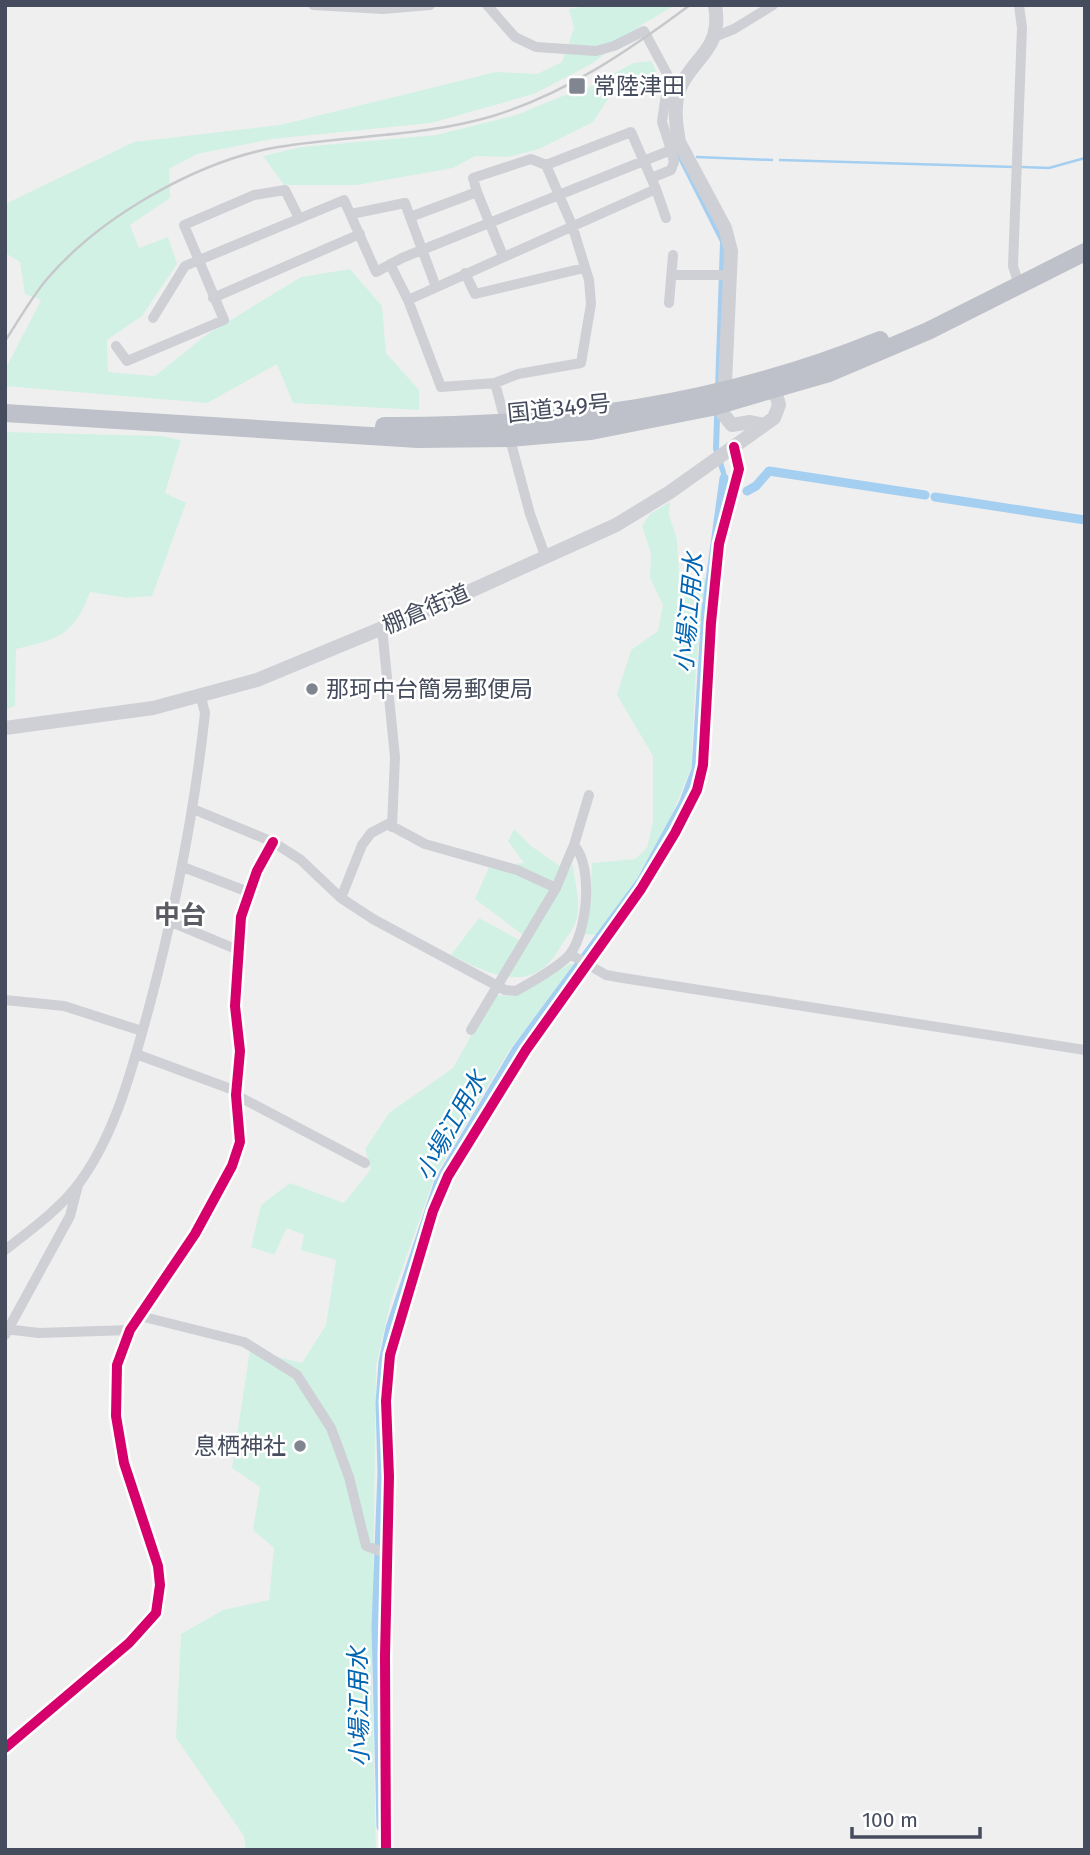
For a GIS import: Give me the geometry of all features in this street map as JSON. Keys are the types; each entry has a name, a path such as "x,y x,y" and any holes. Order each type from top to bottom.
{"highway":[{"name":"国道349号","path":"5,413 418,439 653,421 892,347 1085,241"},
{"name":"国道349号","path":"1016,280 1085,252"},
{"name":"国道349号","path":"5,403 508,431"}],"street":[{"path":"313,5 383,9 430,5"},
{"path":"487,5 515,37 536,47 596,51 614,46 643,31 674,83 679,142 725,228 731,251 725,275 725,383"},
{"path":"714,37 715,5"},
{"path":"652,178 671,170 674,162 662,122 674,83 714,37 734,29 773,5"},
{"path":"1016,280 1022,28 1019,5"},
{"path":"503,256 473,178 531,159 546,164 631,132 652,178 666,218"},
{"path":"153,317 185,266 344,200 376,272 422,250 671,150"},
{"path":"390,264 408,300 441,387 495,383 518,374 581,363 591,304 589,280 572,225 546,164"},
{"path":"116,346 127,361 224,320 184,225 254,195 285,190 299,218"},
{"path":"408,300 656,190"},
{"path":"410,217 477,192"},
{"path":"352,214 405,204 436,287"},
{"path":"214,298 360,234"},
{"path":"669,303 673,255"},
{"path":"465,273 475,294 584,268"},
{"path":"671,275 725,275"},
{"path":"495,383 530,514 546,558"},
{"path":"723,414 732,425 750,422 764,425 778,412 774,385"},
{"name":"棚倉街道","path":"5,728 153,709 257,680 546,558 641,511 764,425"},
{"path":"386,1850 381,1552 386,1379 390,1355 433,1211 448,1177 580,960 641,889 697,790 703,765 711,623 719,544 739,469 734,447"},
{"path":"382,628 395,757 392,827"},
{"path":"130,1330 39,1333 7,1331 71,1216 78,1185 116,1114 136,1055 183,867 205,713 201,697"},
{"path":"471,1030 556,888 574,845 589,795"},
{"path":"193,809 273,842 301,860 341,898 373,919 505,990 516,991 580,960"},
{"path":"341,898 367,838 388,824 425,844 517,870 556,888"},
{"path":"5,1748 129,1643 156,1613 160,1585 158,1566 124,1462 116,1416 117,1365 130,1330 195,1234 232,1166 241,1128 236,1095 240,1051 235,1006 241,917 257,871 273,842"},
{"path":"574,845 582,858 586,874 587,904 580,960"},
{"path":"183,867 251,893"},
{"path":"171,922 237,950"},
{"path":"580,960 606,975 622,978 1085,1050"},
{"path":"5,1000 64,1006 142,1031"},
{"path":"136,1055 231,1089 236,1095 365,1163"},
{"path":"5,1250 78,1185"},
{"path":"140,1315 244,1342 297,1375 331,1429 349,1477 366,1546 381,1552"}],"green space":[{"path":"592,5 675,5 643,24 593,63 534,94 431,123 272,139 197,154 169,169 170,198 130,225 139,248 168,237 177,264 142,316 107,340 108,372 155,376 206,335 301,277 350,269 382,306 386,353 419,390 419,410 293,403 277,364 207,403 5,386 5,370 41,300 25,294 20,262 5,253 7,203 134,142 280,125 496,72 537,74 562,62 574,28 569,9"},
{"path":"651,61 656,71 651,85 610,96 593,122 539,149 508,157 475,156 453,168 357,185 284,185 263,156 301,147 436,135 516,115 565,95 575,95 633,63"},
{"path":"5,432 161,436 181,440 165,493 186,503 152,596 127,598 90,592 78,618 63,633 16,649 15,706 5,710"},
{"path":"670,502 669,515 677,539 679,574 706,579 696,668 691,768 668,825 636,880 598,935 581,934 590,903 592,863 635,859 647,848 653,821 653,756 617,695 631,650 658,631 663,605 650,578 651,554 642,526 650,514"},
{"path":"514,829 531,846 560,866 550,894 523,935 475,899 489,867 524,863 508,841"},
{"path":"573,864 578,905 576,921 550,962 538,972 524,977 510,977 481,969 451,955 479,918 527,944"},
{"path":"571,963 576,966 510,1049 435,1176 391,1300 376,1366 372,1675 376,1850 246,1850 244,1836 176,1738 181,1634 223,1610 269,1600 274,1548 253,1530 260,1487 232,1468 250,1350 302,1363 326,1325 336,1260 301,1250 304,1235 287,1228 274,1255 251,1247 261,1205 290,1183 344,1203 371,1169 365,1149 389,1113 453,1068 494,995 516,996"}],"water":[{"path":"675,143 726,241 719,448 726,472 727,490 721,489 721,474 713,449 720,242 671,145"}],"waterway":[{"path":"697,157 772,160"},
{"path":"1022,167 1049,168 1085,158"},
{"path":"780,160 1014,167"},
{"path":"747,491 756,486 769,471 925,495"},
{"name":"小場江用水","path":"381,1827 376,1627 382,1472 380,1403 383,1362 390,1328 439,1181 516,1050 641,881 683,804 696,769 706,610 724,478"},
{"path":"935,497 1085,520"}],"railway":[{"path":"5,341 41,286 69,256 122,214 183,179 247,154 278,147 440,128 520,107 596,69 690,5"}],"cycle path":[{"path":"386,1850 385,1656 389,1477 386,1401 390,1355 433,1211 448,1176 526,1050 641,889 697,790 703,765 711,623 719,544 739,469 734,447"},
{"path":"5,1748 129,1643 156,1613 160,1585 158,1566 124,1463 116,1416 117,1365 130,1330 195,1234 232,1166 240,1142 236,1095 240,1051 235,1006 241,917 257,871 273,842"}],"place":[{"name":"常陸津田","path":"577,86"},
{"name":"那珂中台簡易郵便局","path":"312,689"},
{"name":"息栖神社","path":"300,1446"}],"district":[{"name":"中台","path":"180,915"}]}
